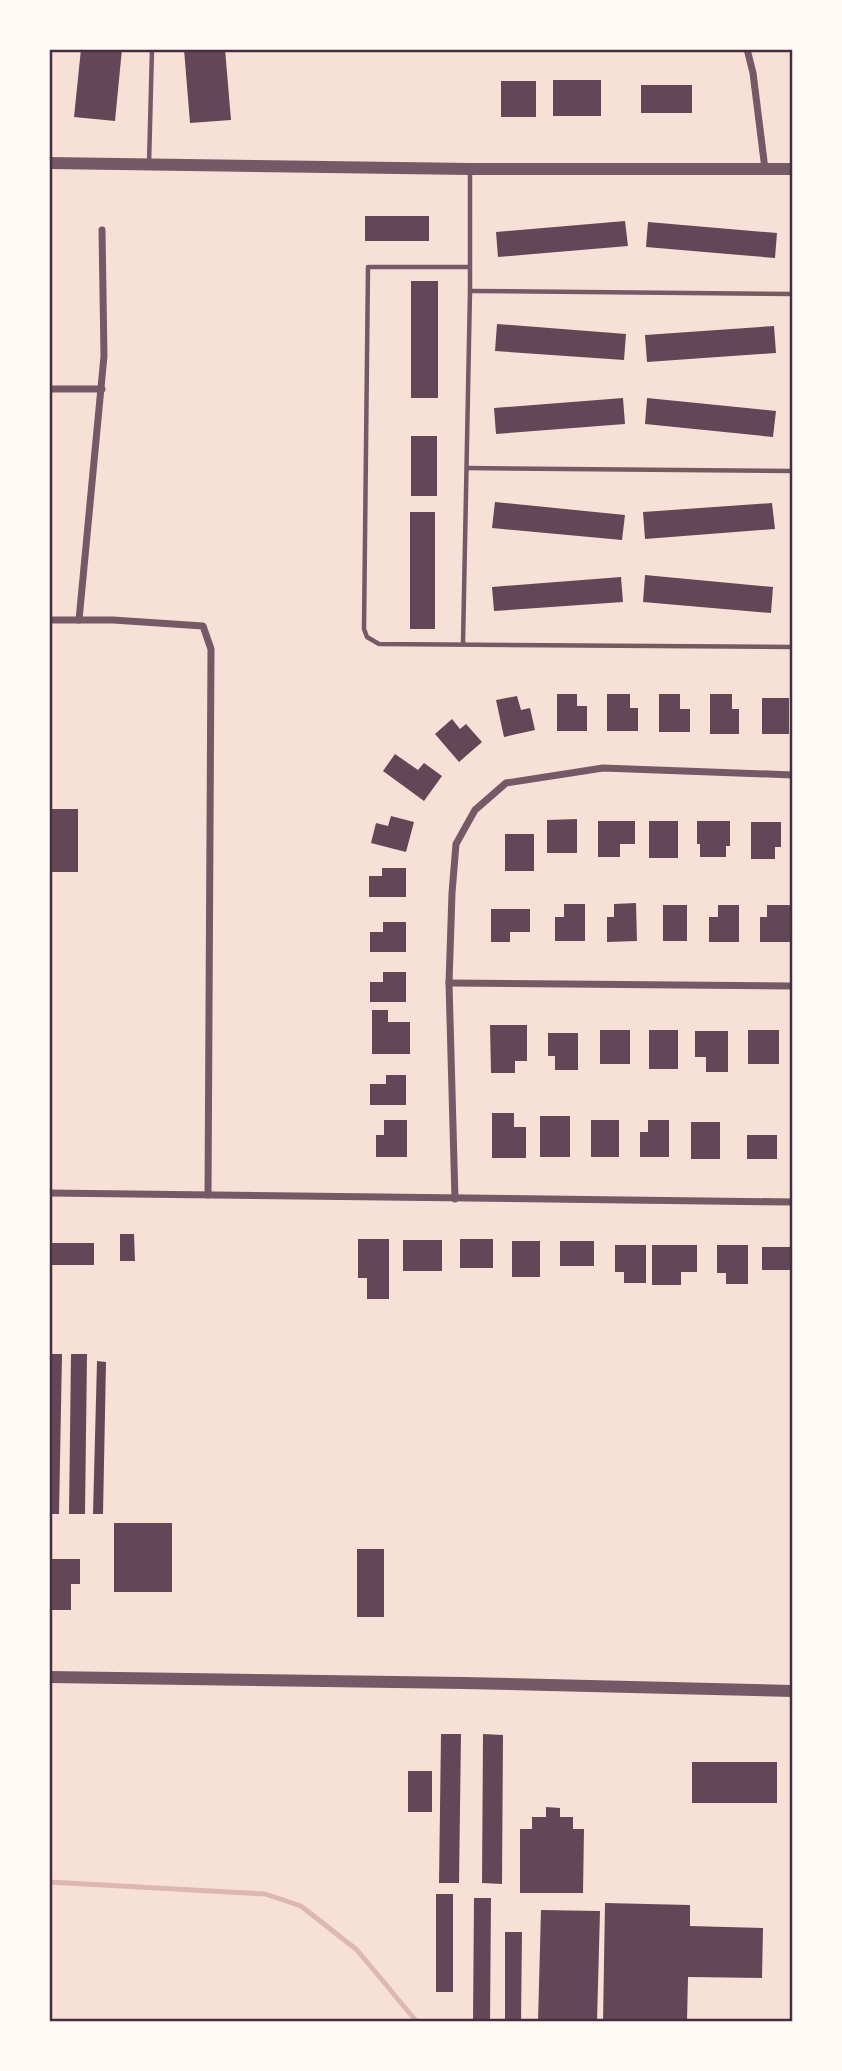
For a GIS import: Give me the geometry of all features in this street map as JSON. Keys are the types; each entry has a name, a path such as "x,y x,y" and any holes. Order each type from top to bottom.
{"street":[{"path":"747,49 753,74 765,169"},
{"path":"49,163 470,169 793,169"},
{"path":"79,620 104,356 102,230"},
{"path":"49,389 102,389"},
{"path":"49,620 203,626 211,649 208,1195"},
{"path":"455,1199 449,983 452,892 456,844 475,810 506,783 603,768 793,775"},
{"path":"449,983 793,986"},
{"path":"49,1193 793,1202"},
{"path":"49,1676 793,1691"}],"lane":[{"path":"149,165 152,49"},
{"path":"463,644 470,169"},
{"path":"470,267 368,267 364,629 367,637 379,644 793,647"},
{"path":"470,291 793,294"},
{"path":"467,468 793,471"}],"building":[{"path":"81,49 122,49 115,121 74,117"},
{"path":"184,49 225,49 231,120 190,123"},
{"path":"553,80 601,80 601,116 553,116"},
{"path":"501,81 536,81 536,117 501,117"},
{"path":"641,85 692,85 692,113 641,113"},
{"path":"365,216 429,216 429,241 365,241"},
{"path":"625,221 628,246 498,257 496,232"},
{"path":"648,222 777,233 775,258 646,247"},
{"path":"411,281 438,281 438,398 411,398"},
{"path":"497,324 626,334 624,360 495,351"},
{"path":"774,326 776,353 647,362 645,335"},
{"path":"623,398 625,424 496,434 494,408"},
{"path":"647,398 776,411 773,437 645,424"},
{"path":"411,436 437,436 437,496 411,496"},
{"path":"495,502 625,515 622,540 492,528"},
{"path":"772,503 775,529 645,539 643,512"},
{"path":"410,512 435,512 435,629 410,629"},
{"path":"645,575 773,587 771,613 643,602"},
{"path":"621,577 623,602 494,611 492,587"},
{"path":"557,694 577,694 577,706 587,706 587,731 557,731"},
{"path":"607,694 630,694 630,708 638,708 638,731 607,731"},
{"path":"659,694 680,694 680,709 690,709 690,732 659,732"},
{"path":"710,694 732,694 732,709 739,709 739,734 710,734"},
{"path":"517,696 521,710 530,708 535,730 504,737 496,700"},
{"path":"762,698 789,698 789,734 762,734"},
{"path":"452,719 460,729 466,724 482,742 459,762 435,734"},
{"path":"395,754 418,770 424,763 442,776 424,801 383,771"},
{"path":"49,809 78,809 78,872 49,872"},
{"path":"391,816 414,822 406,852 371,843 376,823 388,826"},
{"path":"577,819 577,853 547,853 547,820"},
{"path":"598,821 635,821 635,844 620,844 620,857 598,857"},
{"path":"649,821 678,821 678,858 649,858"},
{"path":"697,821 730,821 730,846 726,846 726,857 700,857"},
{"path":"751,822 781,822 781,847 775,847 775,859 751,859"},
{"path":"505,834 534,834 534,871 505,871"},
{"path":"382,868 406,868 406,897 369,897 369,876 382,876"},
{"path":"636,903 637,941 607,942 607,917 614,917 614,904"},
{"path":"564,904 585,904 585,941 555,941 555,917 564,917"},
{"path":"663,905 687,905 687,941 663,941"},
{"path":"718,905 739,905 739,942 709,942 709,917 718,917"},
{"path":"767,905 791,905 791,942 760,942 760,917 767,917"},
{"path":"491,909 530,909 530,932 510,932 510,942 491,942"},
{"path":"383,922 406,922 406,952 370,952 370,932 383,932"},
{"path":"383,972 406,972 406,1002 370,1002 370,982 383,982"},
{"path":"372,1010 388,1010 388,1022 410,1022 410,1054 372,1054"},
{"path":"490,1025 527,1025 527,1061 515,1061 515,1073 491,1073"},
{"path":"600,1030 630,1030 630,1064 600,1064"},
{"path":"649,1030 678,1030 678,1069 649,1069"},
{"path":"748,1030 779,1030 779,1064 748,1064"},
{"path":"695,1031 728,1031 728,1072 706,1072 706,1057 695,1057"},
{"path":"548,1033 578,1033 578,1070 555,1070 555,1056 548,1056"},
{"path":"386,1075 406,1075 406,1105 370,1105 370,1084 386,1084"},
{"path":"492,1113 514,1113 514,1127 526,1127 526,1158 492,1158"},
{"path":"540,1116 570,1116 570,1157 540,1157"},
{"path":"384,1120 407,1120 407,1157 376,1157 376,1135 384,1135"},
{"path":"591,1120 619,1120 619,1157 591,1157"},
{"path":"648,1120 669,1120 669,1157 640,1157 640,1132 648,1132"},
{"path":"691,1122 720,1122 720,1159 691,1159"},
{"path":"747,1135 777,1135 777,1159 747,1159"},
{"path":"120,1234 134,1234 135,1261 120,1261"},
{"path":"358,1239 389,1239 389,1299 367,1299 367,1278 358,1278"},
{"path":"460,1239 493,1239 493,1268 460,1268"},
{"path":"403,1240 442,1240 442,1271 403,1271"},
{"path":"512,1241 540,1241 540,1277 512,1277"},
{"path":"560,1241 594,1241 594,1266 560,1266"},
{"path":"49,1243 94,1243 94,1265 49,1265"},
{"path":"615,1245 646,1245 646,1283 624,1283 624,1272 615,1272"},
{"path":"652,1245 697,1245 697,1272 681,1272 681,1285 652,1285"},
{"path":"717,1245 748,1245 748,1284 726,1284 726,1273 717,1273"},
{"path":"762,1247 793,1247 793,1270 762,1270"},
{"path":"49,1354 62,1354 59,1514 49,1514"},
{"path":"71,1354 87,1354 85,1514 69,1514"},
{"path":"97,1361 106,1362 103,1514 93,1514"},
{"path":"114,1523 172,1523 172,1592 114,1592"},
{"path":"357,1549 384,1549 384,1617 357,1617"},
{"path":"49,1559 80,1559 80,1584 71,1584 71,1610 49,1610"},
{"path":"441,1734 461,1734 459,1883 439,1883"},
{"path":"483,1734 503,1735 502,1884 482,1883"},
{"path":"692,1762 777,1762 777,1803 692,1803"},
{"path":"408,1771 432,1771 432,1812 408,1812"},
{"path":"546,1807 560,1808 560,1817 573,1817 573,1829 584,1829 583,1893 520,1893 520,1829 532,1829 532,1817 546,1817"},
{"path":"436,1894 453,1894 453,1992 436,1992"},
{"path":"474,1898 491,1898 490,2022 473,2022"},
{"path":"605,1903 690,1905 690,1926 763,1928 762,1978 688,1977 687,2022 603,2022"},
{"path":"541,1910 600,1911 597,2022 538,2022"},
{"path":"505,1932 522,1932 521,2022 505,2022"}],"waterway":[{"path":"49,1882 265,1894 301,1906 357,1950 417,2022"}]}
